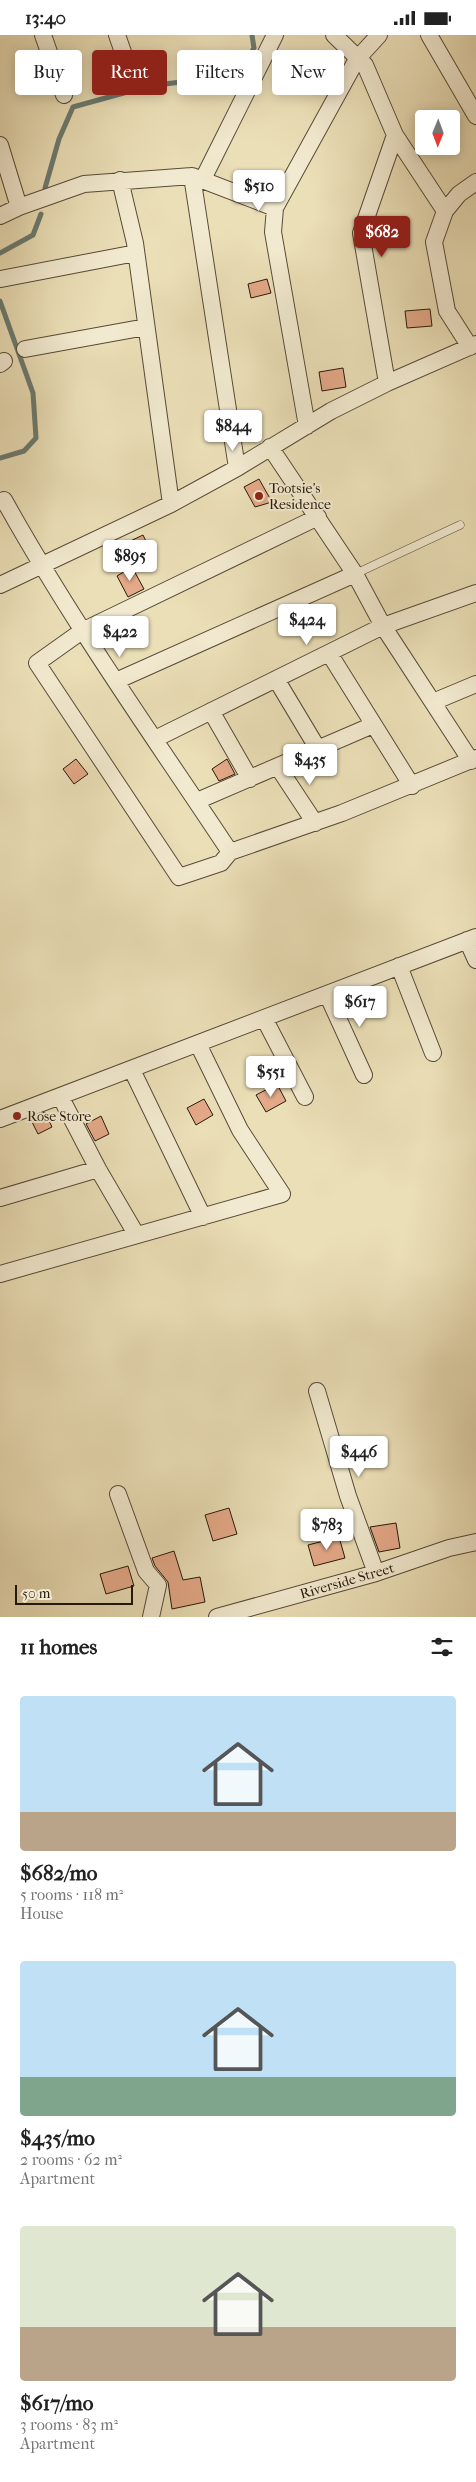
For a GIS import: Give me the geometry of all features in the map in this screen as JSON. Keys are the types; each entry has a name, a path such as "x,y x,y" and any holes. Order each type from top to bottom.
{"street":[{"path":"43,35 48,50"},
{"path":"117,35 122,50"},
{"path":"237,468 198,177 275,35"},
{"path":"334,35 365,65 395,135 445,211"},
{"path":"307,426 273,231 275,208 357,59 379,35"},
{"path":"429,35 476,116"},
{"path":"387,383 362,233 395,135"},
{"path":"0,145 19,207"},
{"path":"0,216 19,207 84,184 120,180 198,177 275,208"},
{"path":"120,180 136,253 171,504"},
{"path":"0,585 171,504 237,468 307,426 387,383 473,345 447,311 434,242 445,211 459,194 476,182"},
{"path":"1,279 136,253"},
{"path":"25,349 146,327"},
{"path":"270,447 318,517 355,574 383,626 473,760 412,786 315,823 230,852 221,863 179,877 37,663 82,631 318,517"},
{"path":"1,499 82,631 230,852"},
{"path":"116,681 355,574"},
{"path":"155,739 383,626 476,593"},
{"path":"329,653 412,786"},
{"path":"276,679 318,749"},
{"path":"433,702 476,684"},
{"path":"211,711 250,779"},
{"path":"197,801 373,725"},
{"path":"278,767 315,823"},
{"path":"0,1119 471,939 476,959"},
{"path":"399,966 433,1053"},
{"path":"327,994 364,1075"},
{"path":"264,1018 306,1097"},
{"path":"0,1275 136,1234 282,1194 240,1130 198,1044"},
{"path":"132,1070 203,1217"},
{"path":"60,1096 98,1169 136,1234"},
{"path":"0,1198 98,1169"},
{"path":"317,1391 348,1496 376,1573"},
{"path":"118,1494 146,1571 158,1585 151,1617"},
{"name":"Riverside Street","path":"217,1617 376,1573 476,1542"}],"lane":[{"path":"355,574 460,525"}],"building":[{"path":"267,279 271,293 251,298 248,284"},
{"path":"430,309 432,326 407,328 405,311"},
{"path":"343,368 346,387 322,391 319,372"},
{"name":"Tootsie's Residence","path":"259,479 272,502 255,507 244,487"},
{"path":"143,535 152,554 132,564 122,545"},
{"path":"132,567 144,589 128,597 117,576"},
{"path":"76,759 88,774 74,784 63,769"},
{"path":"227,759 235,774 219,781 212,769"},
{"path":"277,1084 286,1101 266,1112 256,1095"},
{"path":"204,1099 213,1115 196,1125 187,1108"},
{"path":"45,1112 52,1127 38,1134 30,1118"},
{"path":"101,1116 109,1134 95,1141 86,1124"},
{"path":"229,1508 237,1534 213,1541 205,1515"},
{"path":"396,1523 400,1548 379,1552 370,1527"},
{"path":"339,1537 345,1558 314,1566 308,1545"},
{"path":"174,1551 183,1580 200,1577 205,1602 172,1609 168,1582 155,1566 152,1558"},
{"path":"128,1566 134,1586 106,1594 100,1574"}],"waterway":[{"path":"45,188 59,139 73,107 149,86 237,75 254,48 252,35"},
{"path":"0,253 33,235 41,214"},
{"path":"0,301 33,393 36,438 24,451 0,458"}],"place":[{"name":"Tootsie's Residence","path":"259,496"},
{"name":"Rose Store","path":"17,1116"}]}
